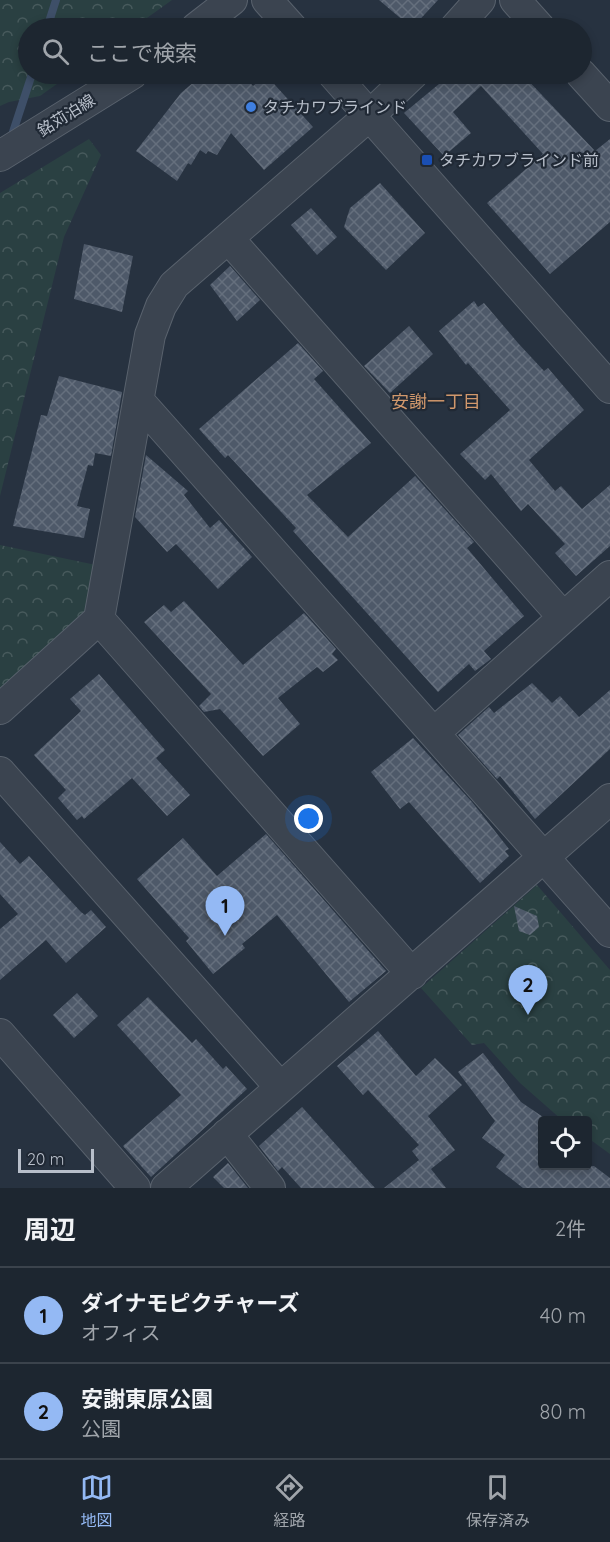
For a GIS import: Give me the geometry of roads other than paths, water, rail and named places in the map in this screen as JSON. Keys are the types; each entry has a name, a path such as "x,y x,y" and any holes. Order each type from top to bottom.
{"street":[{"path":"209,18 232,0"},
{"path":"267,0 283,18"},
{"path":"463,18 480,0"},
{"path":"515,0 531,18"},
{"name":"銘苅泊線","path":"0,156 116,84"},
{"path":"342,84 610,388"},
{"path":"0,709 99,619 150,334 160,306 174,285 370,115 403,84"},
{"path":"590,84 610,106"},
{"path":"229,239 563,617"},
{"path":"138,401 610,932"},
{"path":"434,733 610,576"},
{"path":"99,619 412,974"},
{"path":"0,772 280,1088"},
{"path":"166,1188 610,799"},
{"path":"0,1034 135,1188"},
{"path":"227,1134 270,1188"}],"waterway":[{"path":"50,18 56,0"},
{"path":"11,138 29,84"}],"place":[{"name":"タチカワブラインド","path":"251,107"},
{"name":"タチカワブラインド前","path":"427,160"},
{"name":"ダイナモピクチャーズ","path":"225,936"},
{"name":"安謝東原公園","path":"528,1015"}],"district":[{"name":"安謝一丁目","path":"436,401"}]}
